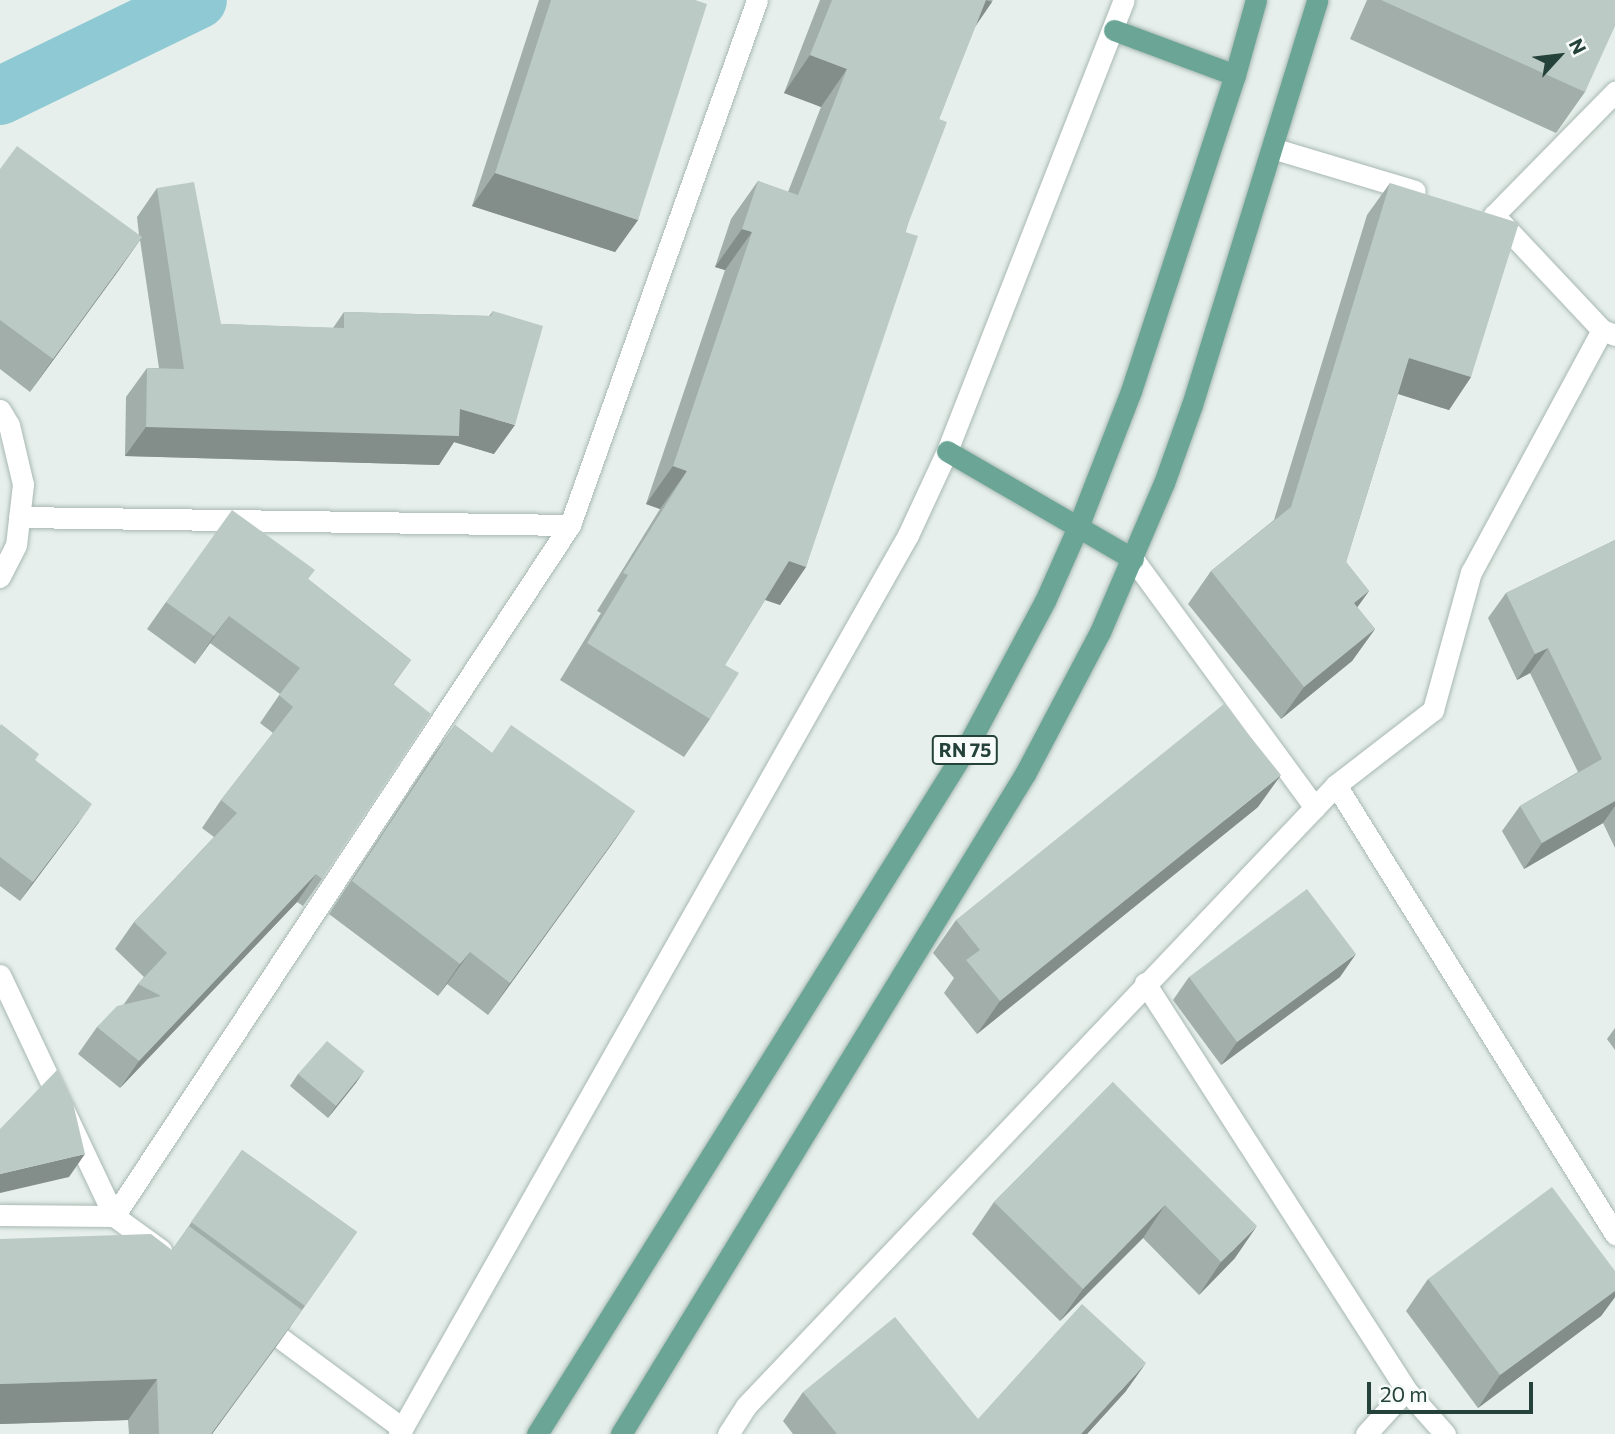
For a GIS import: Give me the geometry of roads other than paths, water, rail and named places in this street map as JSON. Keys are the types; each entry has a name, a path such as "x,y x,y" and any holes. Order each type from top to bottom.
{"main road":[{"name":"RN 75","path":"537,1434 968,744 1045,601 1079,527 1131,391 1235,75 1256,0"},
{"name":"RN 75","path":"621,1434 1025,774 1100,632 1133,559 1192,405 1317,0"},
{"path":"1114,30 1235,75"},
{"path":"947,451 1133,559"}],"street":[{"path":"114,1216 570,525 757,0"},
{"path":"247,1314 401,1431 908,535 947,451 1124,0"},
{"path":"1494,215 1615,92"},
{"path":"1272,148 1429,196"},
{"path":"728,1434 746,1406 1336,785 1433,710 1471,572 1608,333 1494,215 1468,207"},
{"path":"0,410 9,425 23,484 16,545 0,577"},
{"path":"19,517 570,525"},
{"path":"1133,559 1315,808"},
{"path":"1336,785 1615,1234"},
{"path":"0,975 114,1216 181,1265"},
{"path":"1145,983 1406,1390 1445,1434"},
{"path":"0,1215 114,1216"},
{"path":"1366,1434 1406,1390"}],"waterway":[{"path":"0,96 198,0"}]}
